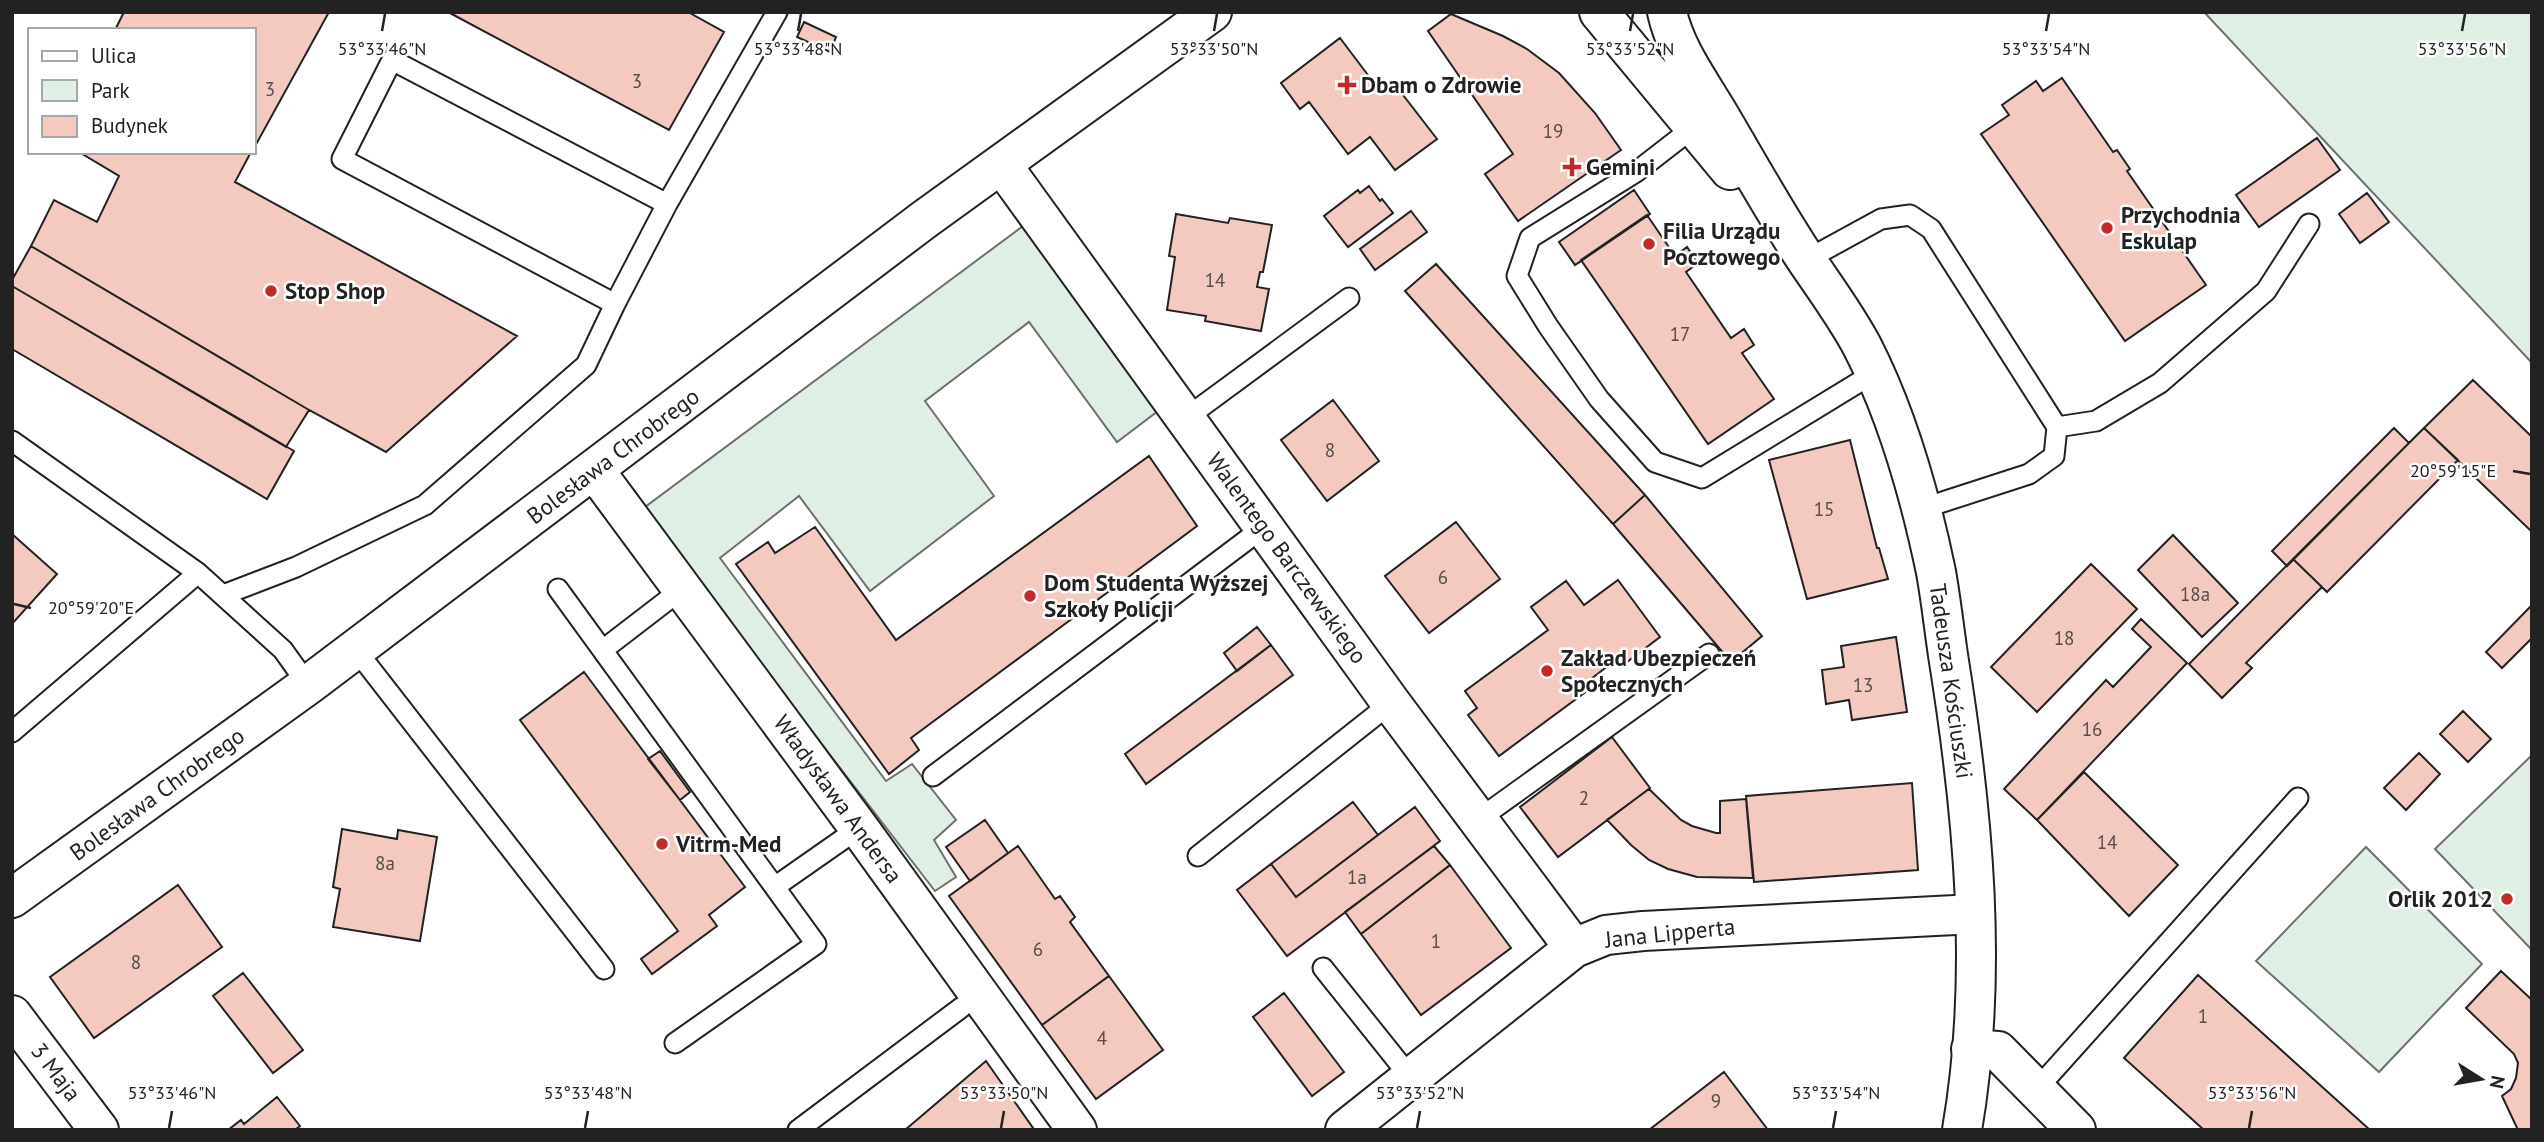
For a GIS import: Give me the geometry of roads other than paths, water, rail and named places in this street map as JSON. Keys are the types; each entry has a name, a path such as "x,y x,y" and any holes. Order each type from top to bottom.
{"street":[{"name":"Bolesława Chrobrego","path":"12,898 356,650 925,219 1212,12"},
{"name":"Tadeusza Kościuszki","path":"1599,12 1806,260 1835,300 1861,345 1896,427 1921,509 1936,574 1961,732 1970,821 1975,914 1975,1000 1962,1130"},
{"name":"Tadeusza Kościuszki","path":"1667,12 1670,27 1688,63 1806,260"},
{"name":"Walentego Barczewskiego","path":"1003,165 1391,703 1574,948"},
{"name":"Władysława Andersa","path":"595,471 859,828 1077,1130"},
{"name":"Jana Lipperta","path":"1346,1130 1574,948 1606,935 1643,930 1975,914"},
{"name":"3 Maja","path":"12,1015 99,1130"},
{"path":"1971,1049 1998,1051 2077,1130"}],"lane":[{"path":"223,595 296,567 425,505 586,365 667,204 777,12"},
{"path":"615,304 342,159 392,60 667,204"},
{"path":"1694,127 1636,172 1530,238 1517,276 1599,399 1655,462 1702,478 1874,373"},
{"path":"1806,260 1881,219 1910,215 1931,229 2057,427 2054,456 2029,474 1921,509"},
{"path":"2057,427 2096,421 2160,383 2266,291 2309,224"},
{"path":"1186,418 1349,298"},
{"path":"12,441 198,572 283,650 308,685"},
{"path":"933,776 1264,527"},
{"path":"12,732 198,572"},
{"path":"558,589 816,944 675,1043"},
{"path":"604,649 682,589"},
{"path":"356,650 604,969"},
{"path":"1479,819 1709,654"},
{"path":"1198,856 1391,703"},
{"path":"2036,1090 2298,798"},
{"path":"776,886 859,828"},
{"path":"1323,968 1411,1078"},
{"path":"799,1130 962,1007"}],"place":[{"name":"Dbam o Zdrowie","path":"1347,85"},
{"name":"Gemini","path":"1572,167"},
{"name":"Przychodnia Eskulap","path":"2107,228"},
{"name":"Filia Urządu Pocztowego","path":"1649,244"},
{"name":"Stop Shop","path":"271,291"},
{"name":"Dom Studenta Wyższej Szkoły Policji","path":"1030,596"},
{"name":"Zakład Ubezpieczeń Społecznych","path":"1547,671"},
{"name":"Vitrm-Med","path":"662,844"},
{"name":"Orlik 2012","path":"2507,899"}]}
